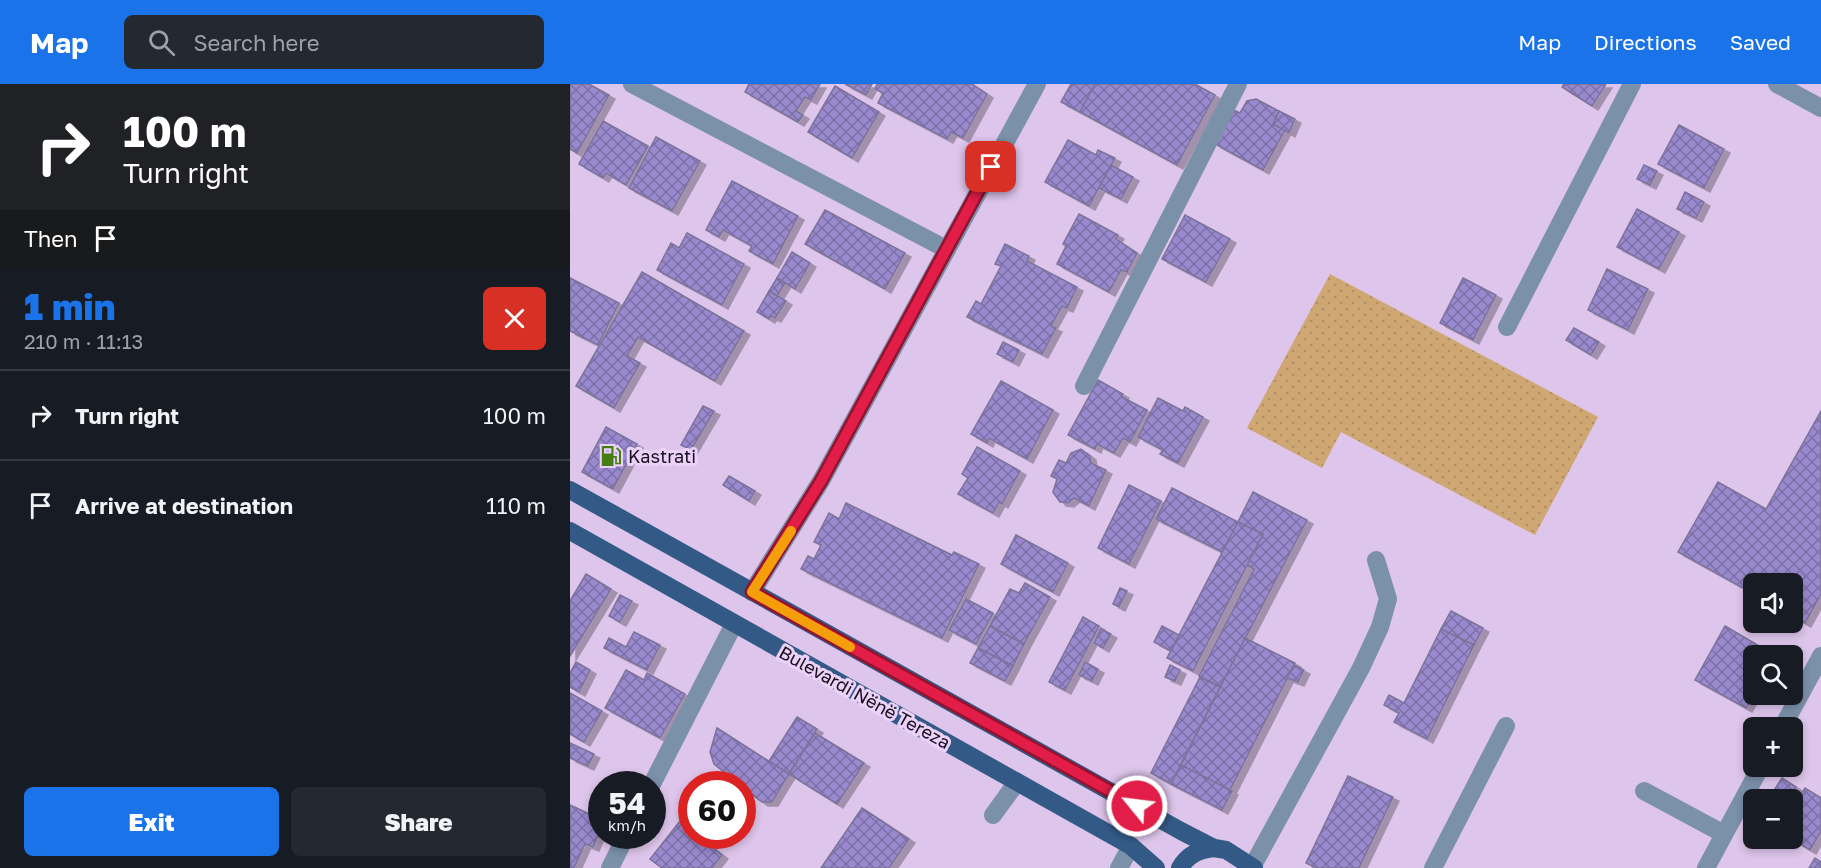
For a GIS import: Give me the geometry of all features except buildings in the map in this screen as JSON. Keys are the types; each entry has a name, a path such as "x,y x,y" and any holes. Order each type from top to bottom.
{"main road":[{"name":"Bulevardi Nënë Tereza","path":"570,489 1214,848 1227,850 1247,865"},
{"name":"Bulevardi Nënë Tereza","path":"570,531 1131,846 1156,868"},
{"path":"1180,868 1190,855 1214,848"}],"street":[{"path":"632,84 946,249"},
{"path":"752,592 821,481 1037,84"},
{"path":"1084,386 1238,84"},
{"path":"1508,327 1632,84"},
{"path":"1777,84 1821,108"},
{"path":"1247,865 1361,668 1380,627 1388,599 1376,560"},
{"path":"659,771 734,624"},
{"path":"1788,717 1821,656"},
{"path":"1433,868 1506,726"},
{"path":"1706,868 1755,777"},
{"path":"993,815 1017,782"},
{"path":"1644,791 1724,834"},
{"path":"1119,868 1131,846"},
{"path":"609,868 619,849"}],"shaded area":[{"path":"1330,274 1598,417 1535,535 1341,432 1322,468 1247,428"}],"slow traffic":[{"path":"791,531 752,592 850,647"}],"place":[{"name":"Kastrati","path":"611,456"}],"route":[{"path":"991,167 821,481 752,592 1137,806"}]}
